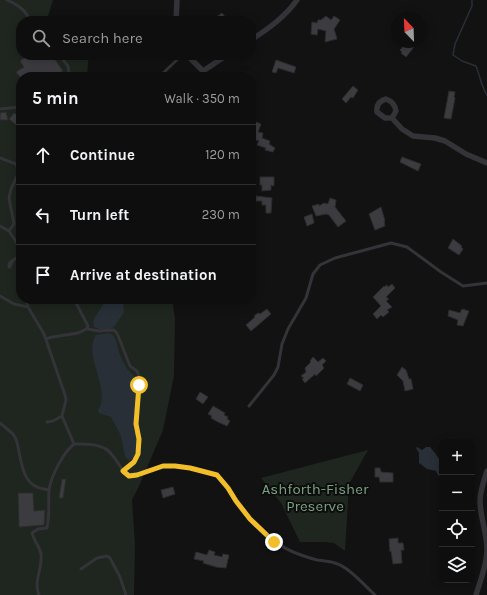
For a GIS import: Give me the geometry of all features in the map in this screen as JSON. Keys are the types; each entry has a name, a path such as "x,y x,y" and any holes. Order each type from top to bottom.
{"street":[{"path":"176,16 177,0"},
{"path":"256,37 269,28 292,7 297,0"},
{"path":"192,60 203,71 220,60"},
{"path":"392,118 402,129 413,136 434,138 445,141 466,154 487,163"},
{"path":"476,595 485,564 487,551 486,533 480,502 482,486 487,471"}],"lane":[{"path":"7,0 18,5 27,13 28,16"},
{"path":"64,60 68,66 69,72"},
{"path":"164,72 177,60"},
{"path":"0,109 16,107"},
{"path":"0,158 16,164"},
{"path":"9,231 14,224 9,198 16,178"},
{"path":"0,226 9,231 16,242"},
{"path":"249,406 274,375 278,367 282,344 288,328 306,298 313,274 320,265 335,258 391,243 407,247 463,286 487,283"},
{"path":"0,296 14,304 28,307"},
{"path":"27,304 46,339 65,395 66,400 62,416 74,444"},
{"path":"77,304 87,321 87,329"},
{"path":"46,339 63,334 78,333 87,329 99,331 114,330 117,333 130,366 137,371 140,378 136,424 139,439 138,454 134,462 123,471"},
{"path":"47,422 53,421 62,416"},
{"path":"0,423 13,434 16,439 25,475 30,483 38,488 49,490"},
{"path":"39,595 37,582 41,552 32,533 38,529 47,528 49,517 49,490 58,466 65,453 74,444 103,447 115,457 123,471 129,476 137,475 163,466 190,468 217,475 250,519 274,542 295,553 336,563 352,574 375,595"},
{"path":"81,569 97,558 107,556 110,558 120,577 126,595"}],"green space":[{"path":"0,0 53,0 48,16 16,16 16,60 88,60 87,72 16,72 16,304 173,304 175,319 174,376 163,430 132,500 135,545 134,595 0,595"},
{"name":"Ashforth-Fisher Preserve","path":"368,450 349,484 345,551 334,543 300,542 281,503 261,478"}],"shaded area":[{"path":"103,304 123,304 124,312 114,327 104,330 94,327 94,319"},
{"path":"109,333 113,335 116,340 123,362 135,377 136,390 134,430 137,437 137,447 133,458 129,461 125,456 121,436 111,417 99,413 98,410 102,393 92,352 93,343 96,335"},
{"path":"417,447 422,450 426,447 430,447 439,460 439,477 436,471 427,469 419,463 419,453 416,448"}],"building":[{"path":"326,16 331,20 334,16 340,20 334,29 337,39 325,42 326,31 318,29 317,35 311,34 312,22 317,23 318,20 321,20"},
{"path":"402,48 413,48 406,57 400,50"},
{"path":"55,60 63,71 16,72 24,67 20,61"},
{"path":"276,60 296,67 294,73 278,68 276,73 272,72"},
{"path":"353,86 358,90 353,98 351,97 346,103 342,99"},
{"path":"449,91 455,92 451,119 444,118"},
{"path":"6,112 8,120 0,120 0,113"},
{"path":"14,113 16,114 16,125 9,119"},
{"path":"256,122 261,124 258,132 263,133 262,138 270,141 269,144 275,148 273,152 265,150 266,148 257,145 259,141 256,140"},
{"path":"402,157 421,164 418,171 400,162"},
{"path":"260,177 274,177 274,186 271,185 271,190 262,191"},
{"path":"256,196 272,198 271,213 266,213 266,205 262,205 262,201 256,201"},
{"path":"330,198 336,200 335,207 346,221 338,227 329,215 326,214 316,216 312,206 319,204 319,206 324,203 328,204"},
{"path":"381,207 385,226 375,230 369,214"},
{"path":"312,214 314,223 307,226 304,217"},
{"path":"453,239 462,246 461,247 463,249 459,255 448,248"},
{"path":"392,284 395,288 386,297 389,299 386,301 392,307 387,310 389,312 383,317 381,315 377,319 373,314 381,306 373,297 384,286 387,285 388,287"},
{"path":"267,309 271,314 251,331 246,325 255,317 254,316"},
{"path":"462,309 469,311 463,326 457,325 458,320 448,316 449,310 460,313"},
{"path":"313,357 318,362 323,358 326,361 322,365 324,368 316,376 315,374 305,383 302,379 304,378 301,376 306,372 305,368 311,362 310,361"},
{"path":"402,367 406,370 409,379 411,379 413,389 405,391 403,381 397,375"},
{"path":"350,378 363,385 360,391 347,384"},
{"path":"200,392 208,397 203,404 196,399"},
{"path":"213,406 225,413 224,415 228,417 227,419 230,421 227,426 211,418 212,416 208,414"},
{"path":"375,468 380,468 381,472 393,473 393,482 380,482 379,477 375,477"},
{"path":"62,479 66,479 63,498 59,498"},
{"path":"173,487 175,494 163,498 161,490"},
{"path":"18,493 33,493 34,511 45,510 44,525 19,527"},
{"path":"398,538 398,543 403,543 404,550 401,550 402,563 393,564 389,539"},
{"path":"209,550 215,552 214,555 222,557 223,554 229,555 226,568 216,567 203,563 204,561 194,559 196,552 207,555"}],"waterway":[{"path":"472,0 472,6 455,44 453,55 462,61 476,66 487,95"}],"route":[{"path":"139,385 136,424 139,439 138,454 134,462 123,471 126,475 137,475 163,466 190,468 217,475 250,519 274,542"}]}
